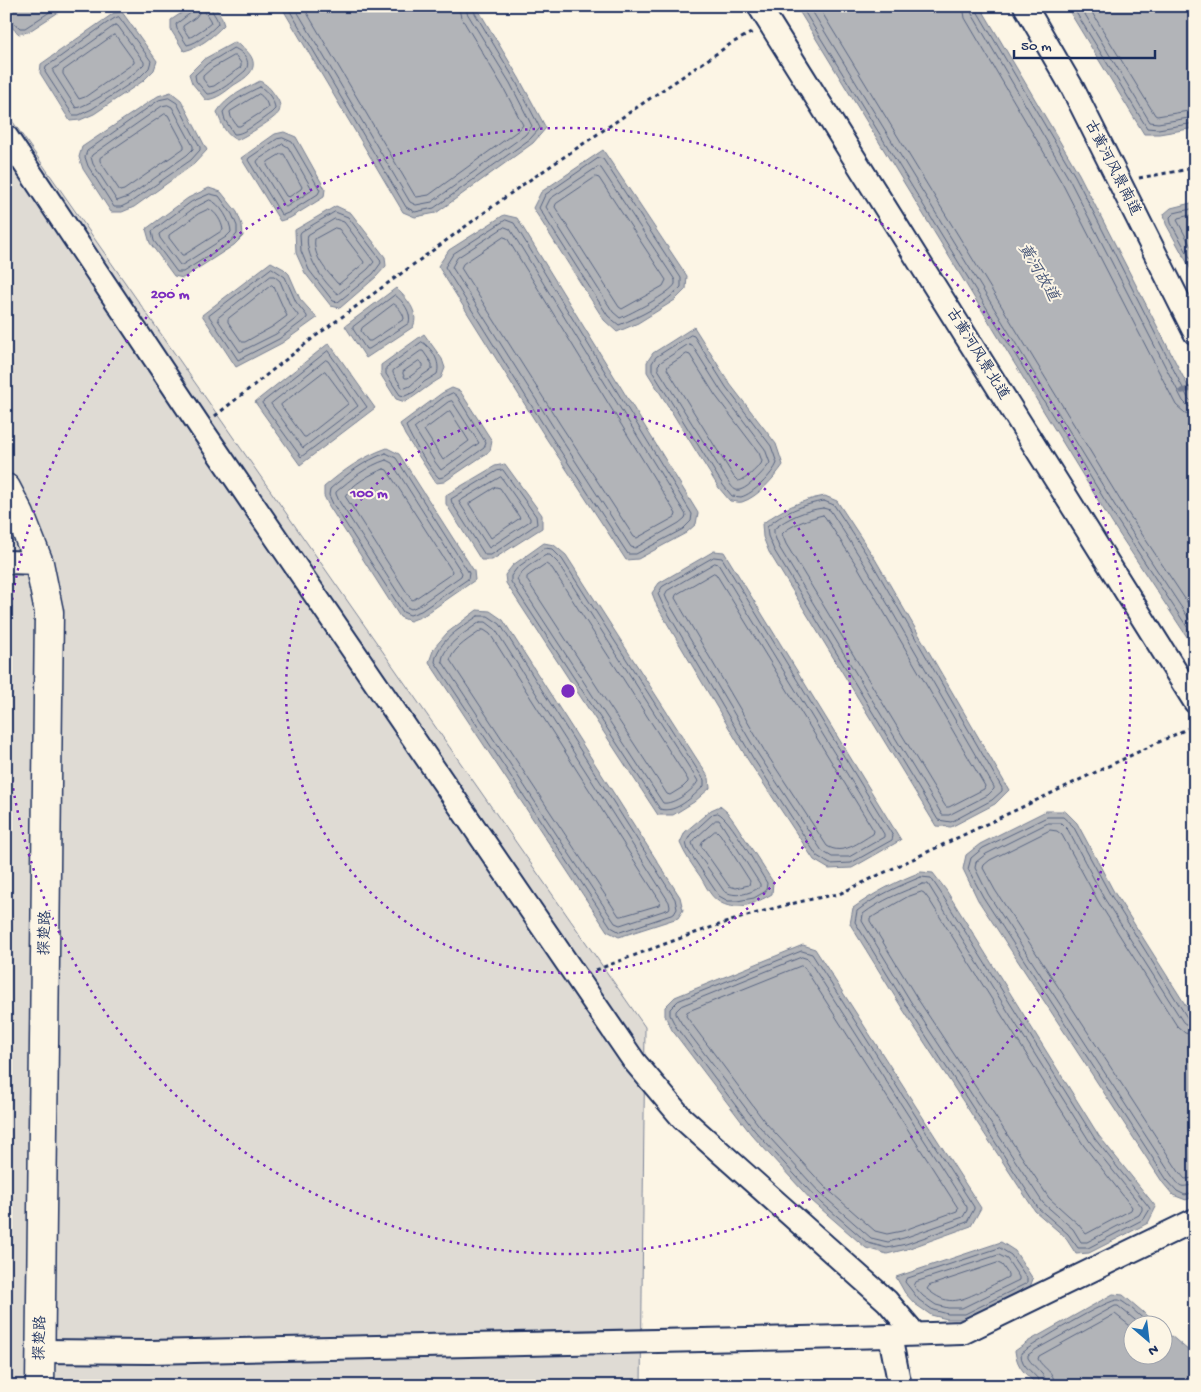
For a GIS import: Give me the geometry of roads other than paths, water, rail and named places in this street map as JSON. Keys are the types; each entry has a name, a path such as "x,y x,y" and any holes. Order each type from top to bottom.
{"main road":[{"name":"探楚路","path":"6,488 20,515 39,563 49,612 40,1386"}],"street":[{"name":"古黄河风景南道","path":"1026,6 1072,89 1195,333"},
{"name":"古黄河风景北道","path":"764,15 1195,702"},
{"path":"6,136 201,428 634,1061 682,1118 887,1301 915,1334"},
{"path":"6,562 39,563"},
{"path":"41,1351 159,1352 962,1333 1195,1220"},
{"path":"890,1336 900,1386"}],"water":[{"path":"6,6 68,6 28,32 19,34 6,22"},
{"path":"192,6 214,6 221,16 224,25 201,44 184,51 171,30 171,20"},
{"path":"281,6 476,6 546,128 533,143 436,213 415,217 403,212"},
{"name":"黄河故道","path":"796,6 980,6 1079,174 1195,400 1195,649 1112,523"},
{"path":"1066,6 1195,6 1195,128 1159,134 1144,134"},
{"path":"122,12 157,61 154,70 143,81 94,114 80,120 70,121 40,73 41,64 114,13"},
{"path":"235,42 250,55 253,68 247,77 224,93 206,100 192,83 189,74 204,59"},
{"path":"260,81 277,98 280,105 279,112 266,123 237,140 222,125 217,112 225,102 242,90"},
{"path":"171,92 181,100 207,150 194,164 134,207 122,212 111,212 83,169 79,157 82,147 158,96"},
{"path":"284,132 296,137 325,189 324,197 290,218 280,221 241,158 275,134"},
{"path":"603,150 687,276 686,289 675,300 638,323 617,332 604,320 533,208 541,192"},
{"path":"209,188 221,192 237,212 242,225 243,236 234,245 183,278 174,276 150,243 146,229 188,198"},
{"path":"1195,202 1195,277 1166,224 1164,214 1171,208"},
{"path":"336,206 351,213 385,257 386,266 340,308 331,306 305,273 296,253 295,230"},
{"path":"504,215 517,218 698,513 696,524 686,533 638,559 626,560 544,435 438,266 449,250"},
{"path":"271,262 289,274 300,299 317,318 282,343 236,367 202,315"},
{"path":"396,288 411,306 415,316 413,327 366,358 345,326"},
{"path":"694,327 730,384 776,444 783,465 760,492 742,502 730,501 719,488 647,372 647,362 653,353"},
{"path":"424,334 442,359 445,368 441,378 405,402 396,399 381,375 381,365"},
{"path":"329,343 375,408 300,465 255,402"},
{"path":"452,388 460,391 492,441 490,451 444,482 436,483 400,424 442,393"},
{"path":"387,448 399,454 474,571 475,580 423,616 410,621 400,617 324,496 324,487 339,475 361,460"},
{"path":"505,464 542,515 542,528 492,560 481,560 446,504 446,495 495,466"},
{"path":"825,496 837,501 875,559 1009,790 995,804 951,827 936,826 769,552 763,537 762,524 769,519 799,503"},
{"path":"544,543 554,545 566,555 709,778 710,788 694,802 673,815 658,815 506,583 505,575 513,565"},
{"path":"714,551 724,552 901,840 852,868 829,869 814,860 748,760 657,606 652,593 659,583"},
{"path":"477,610 490,611 503,620 680,897 683,910 678,918 619,937 607,931 429,662 434,648 447,633"},
{"path":"720,806 735,823 773,882 772,894 759,901 731,906 715,899 680,843 685,832 711,810"},
{"path":"1046,811 1065,811 1077,823 1114,892 1195,1020 1195,1196 1186,1200 1173,1195 1163,1183 978,900 963,869 966,855 980,844"},
{"path":"921,872 933,873 946,890 1099,1136 1156,1207 1148,1223 1089,1253 1076,1254 1065,1237 1035,1211 902,1008 850,924 853,908 903,879"},
{"path":"803,945 815,949 981,1208 971,1226 907,1249 887,1254 866,1248 812,1201 751,1134 672,1030 665,1016 665,1007 675,997"},
{"path":"1001,1242 1015,1251 1033,1279 1030,1287 966,1319 947,1319 931,1315 915,1304 905,1293 896,1277"},
{"path":"1113,1294 1123,1295 1145,1314 1124,1314 1124,1364 1174,1364 1174,1338 1195,1356 1195,1386 1039,1386 1026,1375 1016,1357 1015,1351 1029,1341"}],"waterway":[{"path":"1182,391 1195,388"}]}
